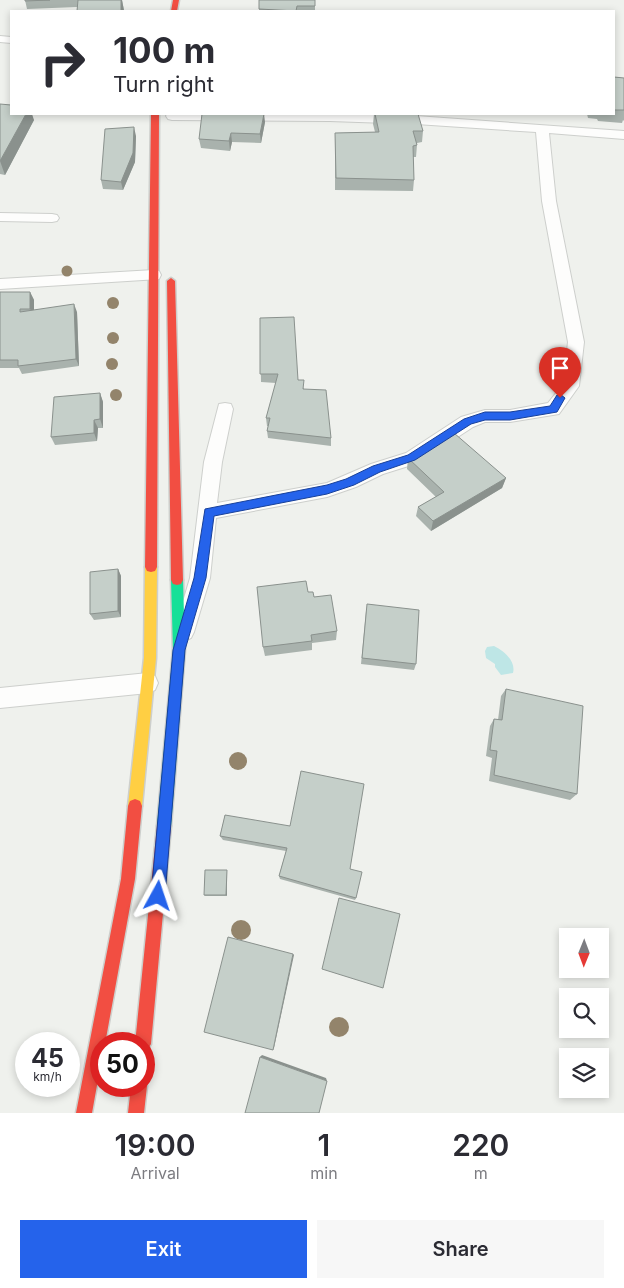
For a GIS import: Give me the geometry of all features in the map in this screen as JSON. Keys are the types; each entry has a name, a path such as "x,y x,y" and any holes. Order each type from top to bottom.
{"main road":[{"path":"84,1113 128,879 150,658 155,115"},
{"path":"144,1032 159,888 179,650 171,274"},
{"path":"136,1113 138,1097"}],"street":[{"path":"511,126 516,115"},
{"path":"172,119 330,117 511,126 624,135"},
{"path":"209,512 327,490 350,482 377,469 412,458 467,422 485,416 510,416 553,409 571,386 576,342 549,201 542,128"},
{"path":"0,217 52,218"},
{"path":"0,284 154,275"},
{"path":"179,650 200,578 209,512 213,462 225,409"},
{"path":"0,698 148,683"}],"water":[{"path":"494,646 509,657 513,665 513,673 501,675 495,664 486,658 485,651 487,647"}],"building":[{"path":"78,0 121,0 121,10 77,10"},
{"path":"259,0 315,0 315,6 297,6 296,10 259,9"},
{"path":"615,77 624,78 624,110 615,110"},
{"path":"0,104 10,105 10,115 25,115 0,161"},
{"path":"202,115 264,115 260,134 231,133 229,141 199,139"},
{"path":"375,115 418,115 423,131 413,131 417,145 413,146 414,180 336,178 335,133 379,132"},
{"path":"134,127 133,153 121,182 101,180 105,129"},
{"path":"0,292 30,292 30,309 20,309 20,312 74,304 76,359 18,366 18,360 0,360"},
{"path":"294,317 298,380 304,380 303,389 326,390 331,438 267,431 270,418 266,418 278,374 260,374 260,318"},
{"path":"100,393 100,419 94,420 94,433 51,437 54,397"},
{"path":"454,433 506,478 433,521 418,507 444,492 408,458 421,454"},
{"path":"118,569 118,611 90,614 90,572"},
{"path":"306,581 308,592 313,592 314,597 331,595 337,631 311,635 312,641 263,647 257,587"},
{"path":"367,604 419,610 416,664 362,658"},
{"path":"506,689 583,706 577,794 494,775 497,751 490,750 494,719 502,720"},
{"path":"301,771 364,784 350,869 362,872 356,898 279,876 287,848 220,836 225,815 290,826"},
{"path":"205,870 227,870 226,895 204,895"},
{"path":"339,898 400,914 383,988 322,969"},
{"path":"228,937 293,954 273,1050 204,1032"},
{"path":"260,1057 327,1081 319,1113 245,1113"}],"traffic: fast":[{"path":"164,826 179,650 177,580"}],"traffic: slow":[{"path":"135,806 150,658 151,567"}],"traffic: jam":[{"path":"174,10 176,0"},
{"path":"151,567 155,115"},
{"path":"171,281 177,580"},
{"path":"84,1113 128,879 135,806"},
{"path":"144,1032 164,826"},
{"path":"136,1113 138,1097"}],"route":[{"path":"158,896 179,650 200,578 209,512 327,490 350,482 377,469 412,458 467,422 485,416 510,416 553,409 560,398"}]}
